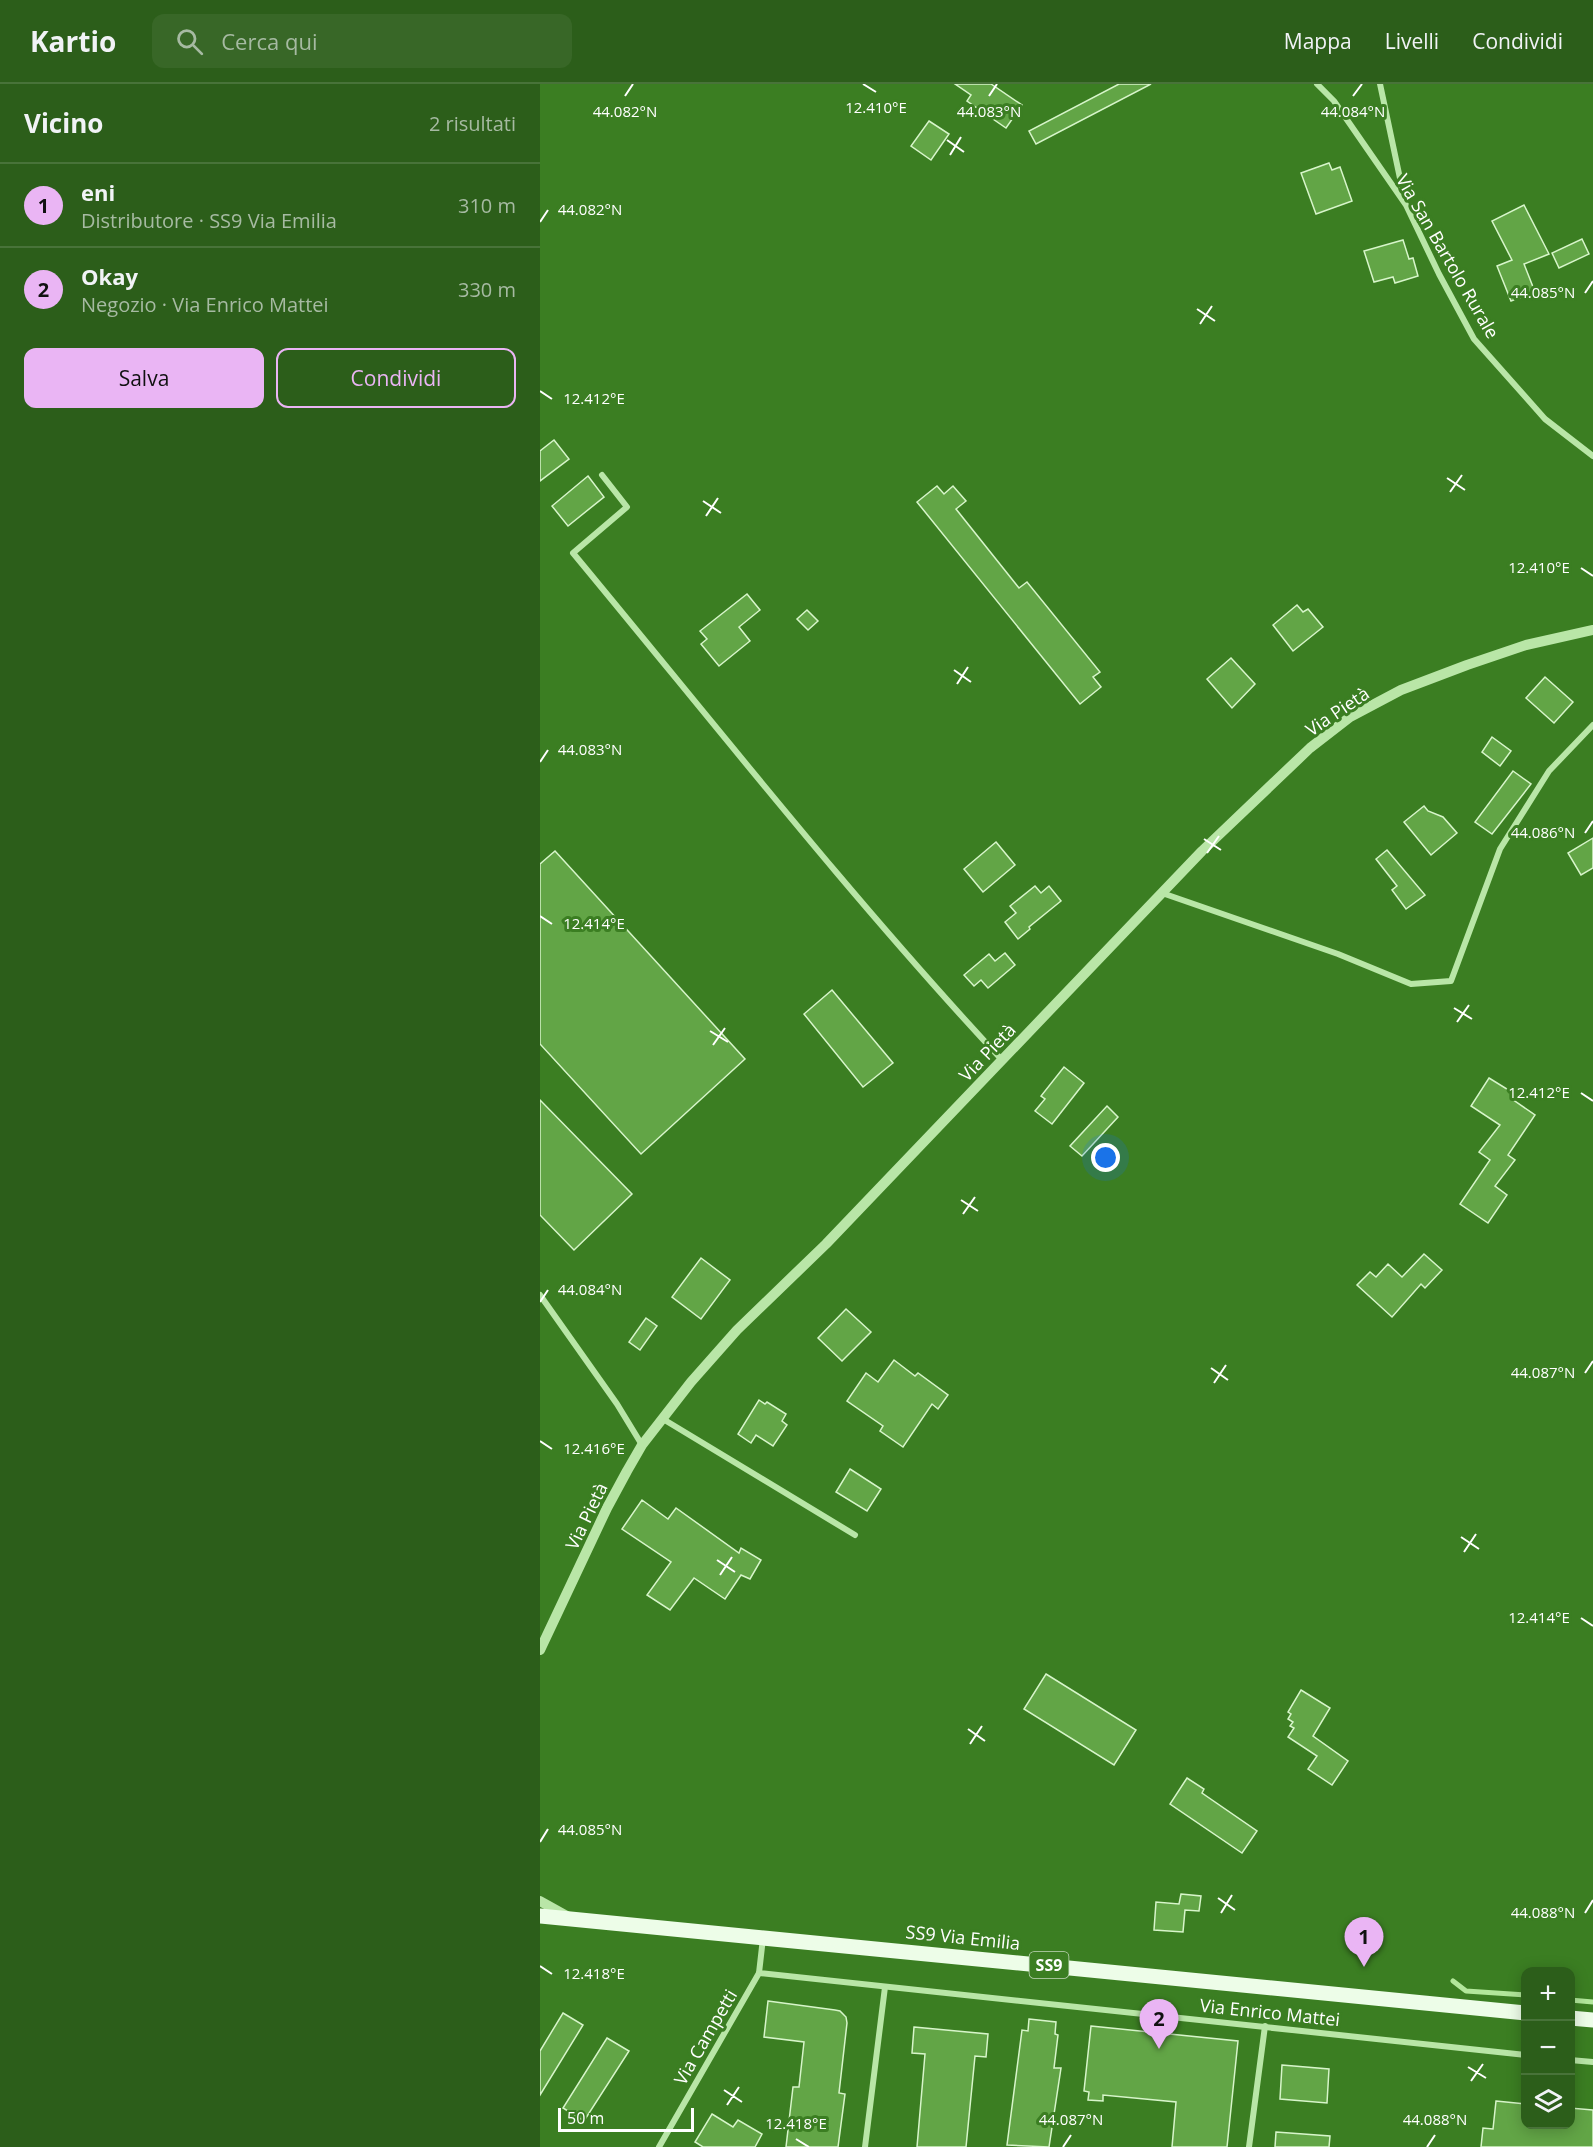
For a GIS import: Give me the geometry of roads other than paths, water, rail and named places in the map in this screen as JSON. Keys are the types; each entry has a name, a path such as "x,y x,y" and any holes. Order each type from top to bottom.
{"main road":[{"name":"SS9 Via Emilia","path":"540,1916 1521,2013"},
{"path":"1575,2018 1593,2020"}],"street":[{"name":"Via San Bartolo Rurale","path":"1317,84 1334,101 1406,205 1474,339 1545,419 1593,456"},
{"path":"1380,84 1406,205"},
{"path":"602,475 627,507 573,553 785,810 954,1009 1002,1060"},
{"name":"Via Pietà","path":"540,1650 607,1508 642,1445 691,1382 737,1330 826,1244 1202,851 1310,748 1350,717 1401,690 1467,665 1526,645 1593,630"},
{"path":"1161,894 1338,954 1411,984 1450,981 1500,849 1549,771 1593,725"},
{"path":"540,1295 617,1404 642,1445"},
{"path":"663,1419 855,1535"},
{"path":"540,1901 572,1919"},
{"path":"759,1973 763,1938"},
{"name":"Via Enrico Mattei","path":"759,1973 1521,2054"},
{"name":"Via Campetti","path":"659,2147 759,1973"},
{"path":"865,2147 885,1987"},
{"path":"1249,2147 1265,2026"},
{"path":"1575,2060 1593,2062"}],"waterway":[{"path":"1453,1981 1466,1991 1521,1995"},
{"path":"1575,2000 1593,2002"}],"place":[{"name":"eni","path":"1364,1967"},
{"name":"Okay","path":"1159,2049"}]}
